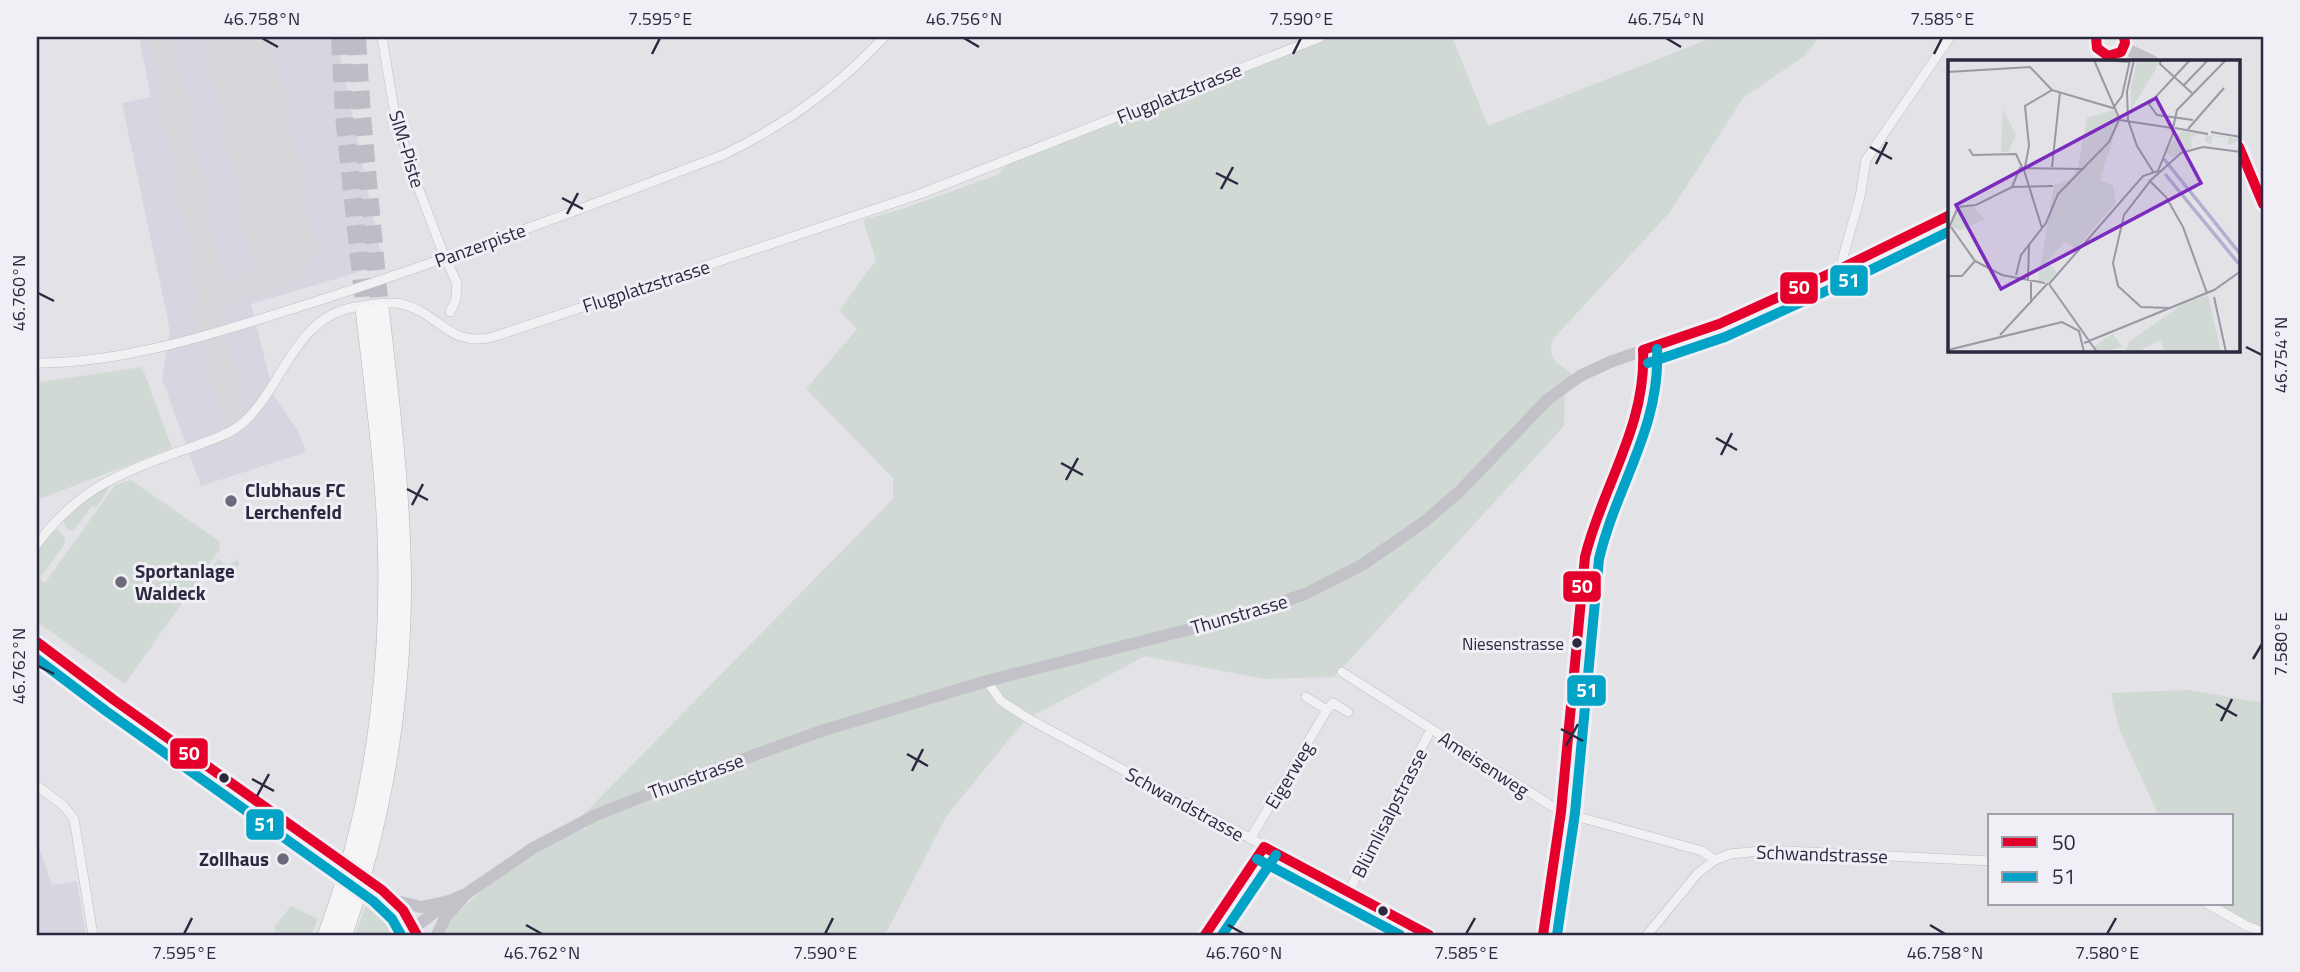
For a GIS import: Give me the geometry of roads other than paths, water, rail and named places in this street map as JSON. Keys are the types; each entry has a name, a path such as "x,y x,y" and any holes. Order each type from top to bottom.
{"highway":[{"path":"327,935 346,878 366,798 378,727 385,656 387,599 384,500 372,312 399,498 402,587 400,657 393,730 380,801 367,858 343,935"}],"street":[{"name":"SIM-Piste","path":"382,37 394,109 403,142 445,258 457,283 458,291 450,312"},
{"name":"Panzerpiste","path":"37,363 106,356 187,340 337,295 710,160 744,145 841,80 884,37"},
{"name":"Flugplatzstrasse","path":"37,544 61,516 103,482 223,435 243,423 310,331 324,318 342,310 399,304 422,312 458,337 475,340 493,337 920,194 1321,37"},
{"path":"1842,268 1860,197 1866,160 1950,37"},
{"path":"2096,37 2095,57 2113,56 2124,42 2151,60"},
{"path":"2240,149 2263,204"},
{"name":"Thunstrasse","path":"393,900 421,907 449,901 466,894 533,848 628,801 821,731 987,681 1241,616 1281,603 1332,581 1394,544 1450,501 1535,411 1561,388 1597,368 1719,324 1948,216"},
{"path":"337,295 342,310"},
{"path":"1543,935 1562,812 1585,557 1592,527 1629,441 1644,367 1643,350"},
{"path":"38,644 382,890 416,931 446,918"},
{"name":"Ameisenweg","path":"1342,672 1562,812 1702,851 1715,860"},
{"name":"Schwandstrasse","path":"987,681 995,696 1007,706 1429,935"},
{"path":"1306,697 1327,710 1333,703 1348,712"},
{"name":"Eigerweg","path":"1251,839 1327,710"},
{"name":"Blümlisalpstrasse","path":"1349,891 1428,735"},
{"path":"37,786 63,805 74,819 93,935"},
{"path":"1205,935 1265,847"},
{"name":"Schwandstrasse","path":"1647,935 1690,882 1715,860 1730,854 1757,850 1988,861"},
{"name":"Thunstrasse","path":"437,935 446,918 466,894"},
{"name":"Thunstrasse","path":"416,931 449,901"},
{"path":"2211,906 2246,926 2263,932"}],"tunnel":[{"path":"340,37 344,116 365,313"},
{"path":"357,37 380,311"}],"place":[{"name":"Clubhaus FC Lerchenfeld","path":"231,501"},
{"name":"Sportanlage Waldeck","path":"121,582"},
{"name":"Niesenstrasse","path":"1577,643"},
{"name":"Zollhaus","path":"283,859"}]}
